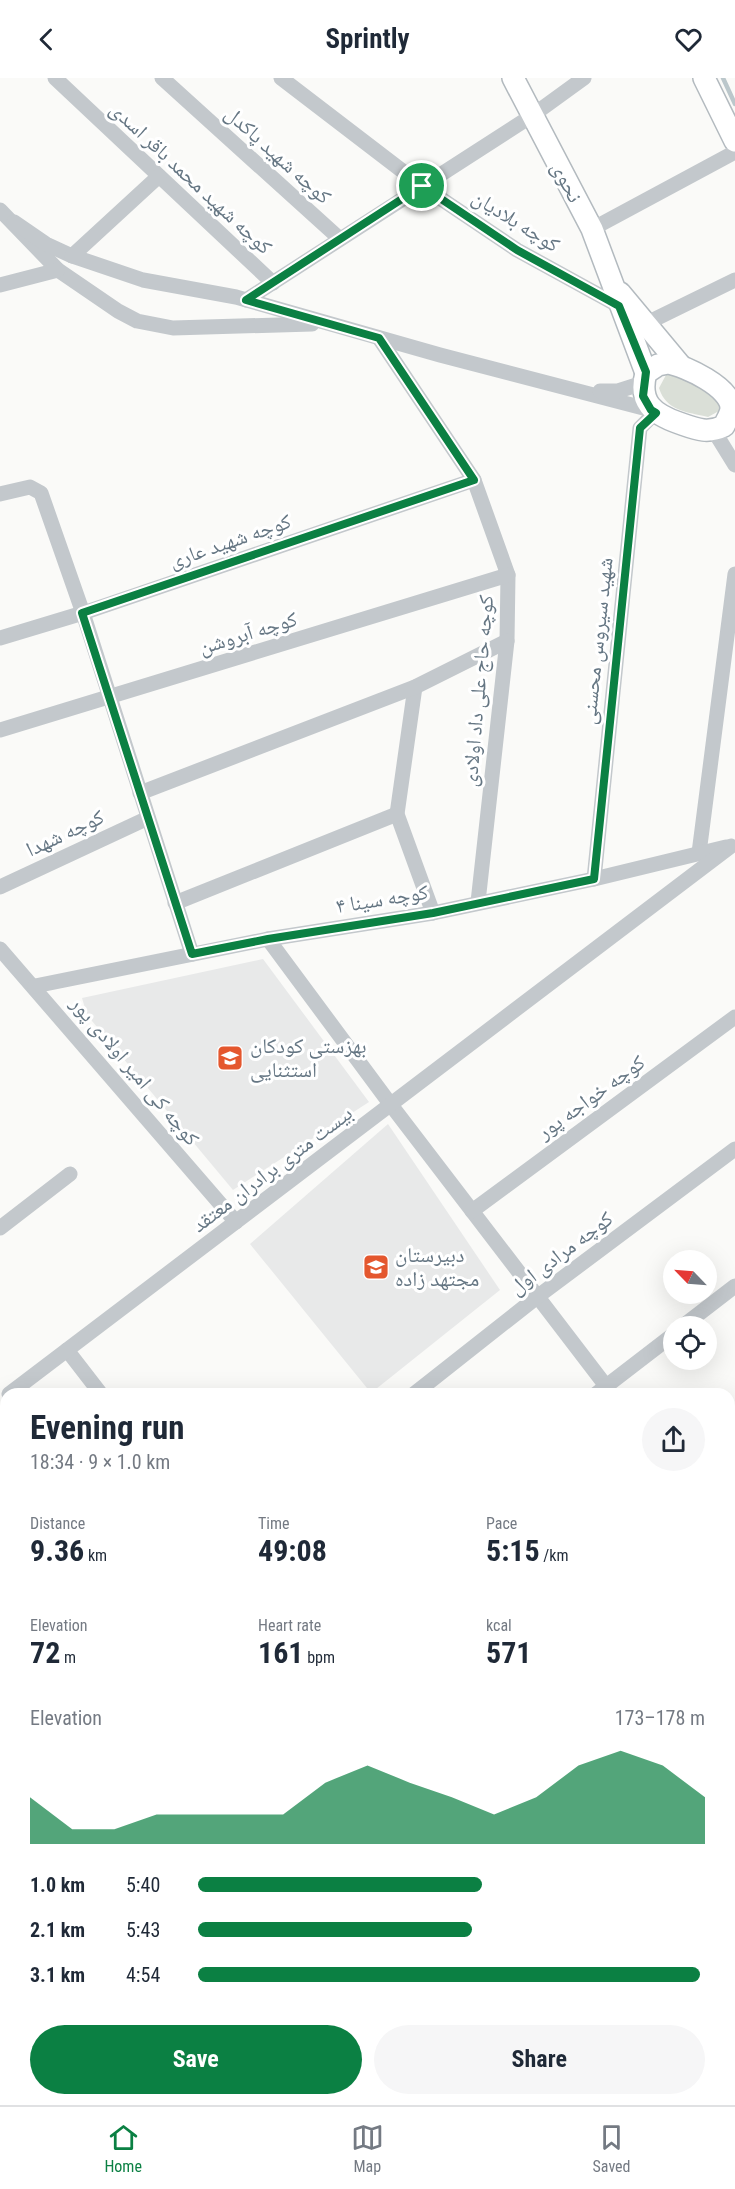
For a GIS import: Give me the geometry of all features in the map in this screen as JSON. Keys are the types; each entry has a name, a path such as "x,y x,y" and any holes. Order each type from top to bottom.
{"main road":[{"name":"نحوی","path":"513,78 592,229 644,378 643,396 653,412"},
{"path":"704,78 735,141"},
{"path":"617,297 645,324 680,365 716,385 731,399 731,409 724,430 701,431 653,412"},
{"path":"644,378 657,365 680,365"}],"street":[{"name":"کوچه شهید محمد باقر اسدی","path":"55,78 273,283"},
{"name":"کوچه شهید پاکدل","path":"162,78 340,239"},
{"name":"کوچه بلادیان","path":"281,78 422,186 517,250 617,297"},
{"path":"246,300 533,115 584,78"},
{"path":"592,229 735,152"},
{"path":"72,256 159,176"},
{"path":"0,210 46,244 72,256 143,280 246,300 337,327 653,412"},
{"path":"14,222 58,270 118,311 137,321 172,328 307,323 337,327"},
{"path":"0,285 58,270"},
{"path":"645,324 735,279"},
{"name":"کوچه حاج علی داد اولادی","path":"379,338 474,480 508,575 507,641 478,902"},
{"path":"585,392 618,391 644,378"},
{"name":"شهید سیروس محسنی","path":"594,879 640,428 653,412"},
{"path":"724,430 735,465"},
{"name":"کوچه شهید عاری","path":"0,638 82,613 474,480"},
{"path":"0,494 30,487 41,493 110,697 192,954"},
{"path":"699,853 735,574"},
{"name":"کوچه آبروشن","path":"0,730 508,575"},
{"path":"140,793 415,687 507,641"},
{"path":"415,687 397,814 433,913"},
{"path":"175,903 397,814"},
{"name":"کوچه شهدا","path":"0,887 148,818"},
{"name":"کوچه سینا ۴","path":"35,986 268,939 433,913 594,879 733,846"},
{"name":"بیست متری برادران معتقد","path":"17,1388 733,846"},
{"path":"268,939 537,1297 600,1388"},
{"name":"کوچه کی امیر اولادی پور","path":"0,949 35,986 236,1222"},
{"name":"کوچه خواجه پور","path":"472,1211 735,1017"},
{"name":"کوچه مرادی اول","path":"422,1388 537,1297 735,1149"},
{"path":"0,1228 70,1174"},
{"path":"696,1316 735,1286"},
{"path":"604,1388 663,1342"},
{"path":"67,1350 96,1388"}],"shaded area":[{"path":"680,371 719,396 719,411 708,417 685,412 667,402 659,388 666,375"},
{"name":"بهزستی کودکان استثنایی","path":"263,959 369,1102 233,1190 87,1015 82,998"},
{"name":"دبیرستان مجتهد زاده","path":"388,1124 500,1290 377,1388 367,1388 250,1244"}],"waterway":[{"path":"723,78 735,104"}],"place":[{"name":"بهزستی کودکان استثنایی","path":"230,1058"},
{"name":"دبیرستان مجتهد زاده","path":"376,1267"}],"route":[{"path":"422,186 517,250 619,306 637,355 646,372 643,396 651,410 656,413 640,428 594,879 433,913 268,939 192,954 82,613 474,480 379,338 246,300 422,186"}]}
